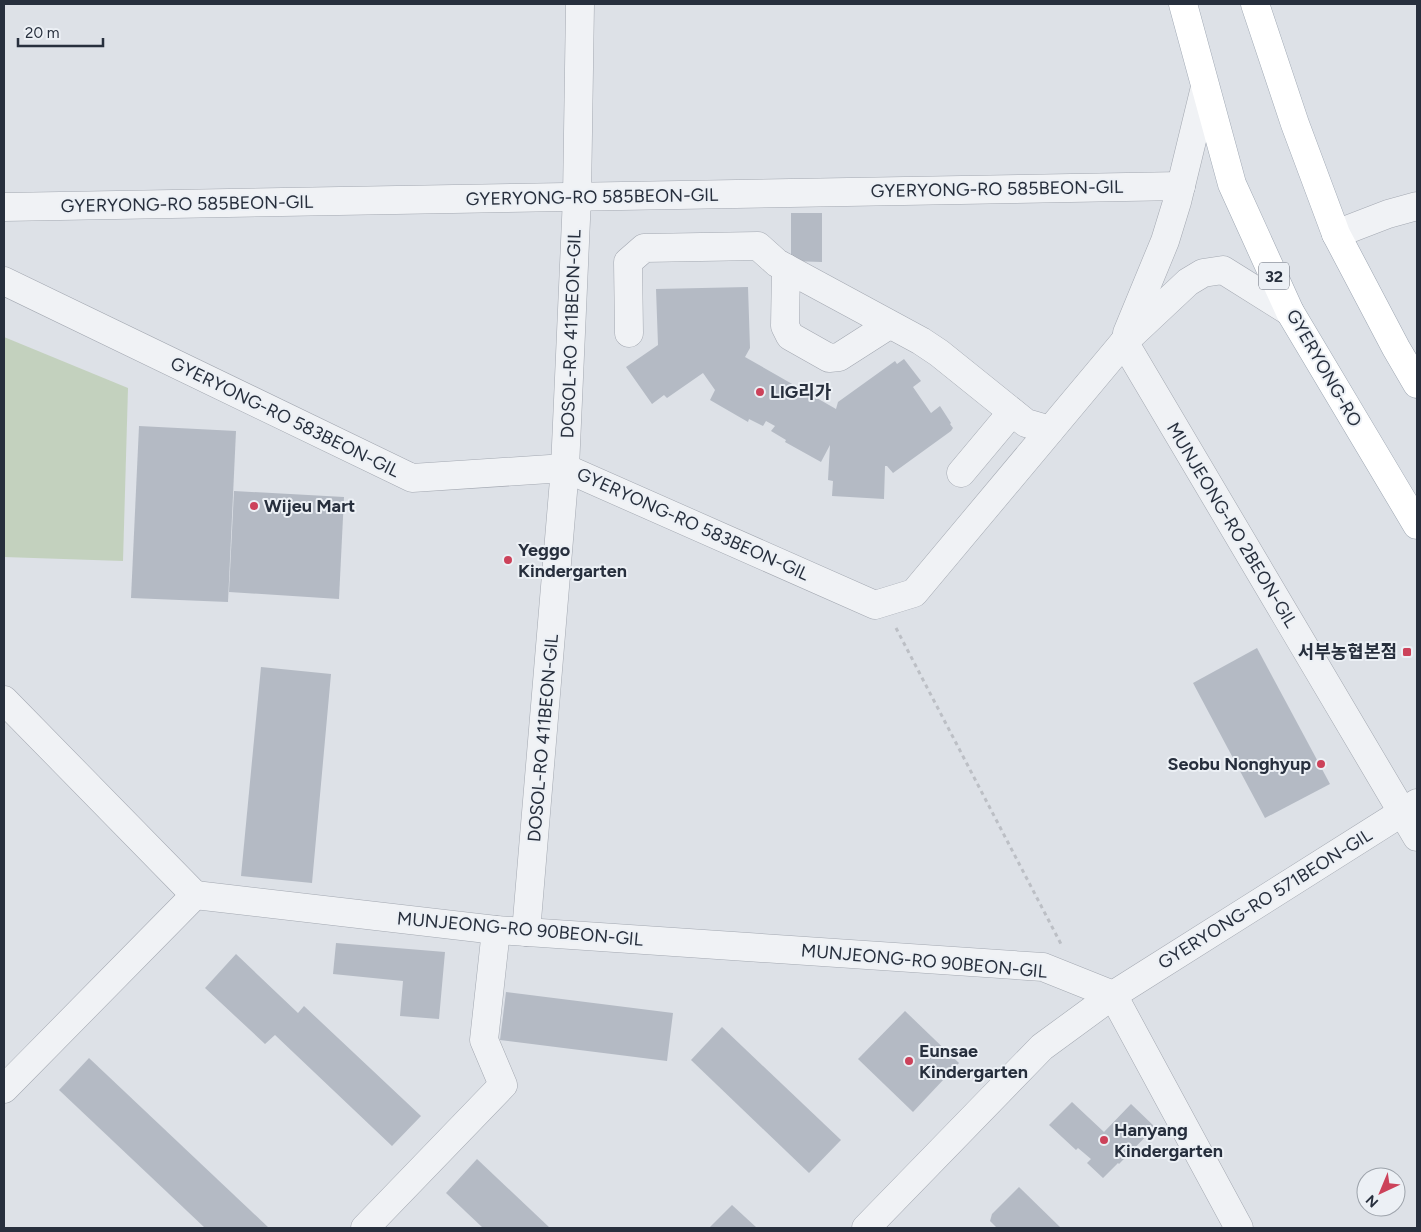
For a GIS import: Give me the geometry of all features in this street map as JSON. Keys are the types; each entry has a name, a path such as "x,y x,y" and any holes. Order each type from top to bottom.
{"main road":[{"name":"GYERYONG-RO","path":"1183,4 1232,184 1290,312 1417,525"},
{"path":"1255,4 1295,124 1336,234 1417,384"}],"street":[{"name":"DOSOL-RO 411BEON-GIL","path":"526,932 566,468 577,197 580,4"},
{"name":"GYERYONG-RO 583BEON-GIL","path":"1124,342 1165,241 1181,186 1205,87"},
{"name":"GYERYONG-RO 585BEON-GIL","path":"4,207 1181,186"},
{"path":"1336,234 1388,214 1417,206"},
{"path":"629,333 628,262 644,248 758,246 777,263 921,341 1026,423 1050,430"},
{"path":"786,268 785,326 790,336 829,358 839,357 889,325"},
{"name":"GYERYONG-RO 583BEON-GIL","path":"4,282 412,478 566,468 875,605 914,593 1124,342 1188,282 1204,273 1223,270 1290,312"},
{"name":"MUNJEONG-RO 2BEON-GIL","path":"1124,342 1410,808 1417,837"},
{"path":"961,473 1012,412"},
{"path":"4,700 195,895 4,1089"},
{"name":"GYERYONG-RO 571BEON-GIL","path":"866,1228 1042,1047 1113,995 1410,808"},
{"name":"MUNJEONG-RO 90BEON-GIL","path":"195,895 496,930 1043,967 1113,995"},
{"path":"365,1228 503,1085 484,1040 496,930"},
{"path":"1113,995 1239,1228"}],"path":[{"path":"883,602 1066,952 1065,976"}],"green space":[{"path":"4,337 128,388 123,561 4,557"}],"building":[{"path":"791,213 822,213 822,262 791,261"},
{"name":"LIG리가","path":"748,287 750,348 745,357 836,409 838,402 895,361 897,364 904,359 921,381 913,387 931,413 940,406 951,423 953,428 951,431 893,473 885,466 884,499 832,496 833,481 828,480 830,445 821,462 785,442 786,440 771,431 775,426 766,421 763,426 749,419 748,422 710,400 715,390 703,373 667,398 664,395 652,404 626,367 658,345 656,289"},
{"path":"139,426 236,431 228,602 131,598"},
{"path":"234,491 344,497 339,599 229,592"},
{"path":"1257,648 1330,784 1265,818 1193,683"},
{"path":"261,667 331,674 312,883 241,876"},
{"path":"336,943 445,952 439,1019 400,1016 403,981 333,974"},
{"path":"236,954 298,1013 304,1006 421,1116 392,1146 275,1035 265,1044 205,988"},
{"path":"506,992 673,1013 667,1061 500,1040"},
{"name":"Eunsae Kindergarten","path":"905,1011 959,1063 913,1112 858,1059"},
{"path":"722,1027 841,1140 809,1173 691,1060"},
{"path":"89,1058 269,1228 205,1228 59,1090"},
{"name":"Hanyang Kindergarten","path":"1072,1102 1104,1132 1131,1104 1155,1127 1103,1178 1087,1163 1091,1159 1078,1148 1076,1150 1049,1125"},
{"path":"477,1159 550,1228 483,1228 446,1193"},
{"path":"1019,1187 1061,1228 997,1228 990,1221 992,1214"},
{"path":"732,1205 757,1228 709,1228"}],"place":[{"name":"LIG리가","path":"760,392"},
{"name":"Wijeu Mart","path":"254,506"},
{"name":"Yeggo Kindergarten","path":"508,560"},
{"name":"서부농협본점","path":"1407,652"},
{"name":"Seobu Nonghyup","path":"1321,764"},
{"name":"Eunsae Kindergarten","path":"909,1061"},
{"name":"Hanyang Kindergarten","path":"1104,1140"}]}
